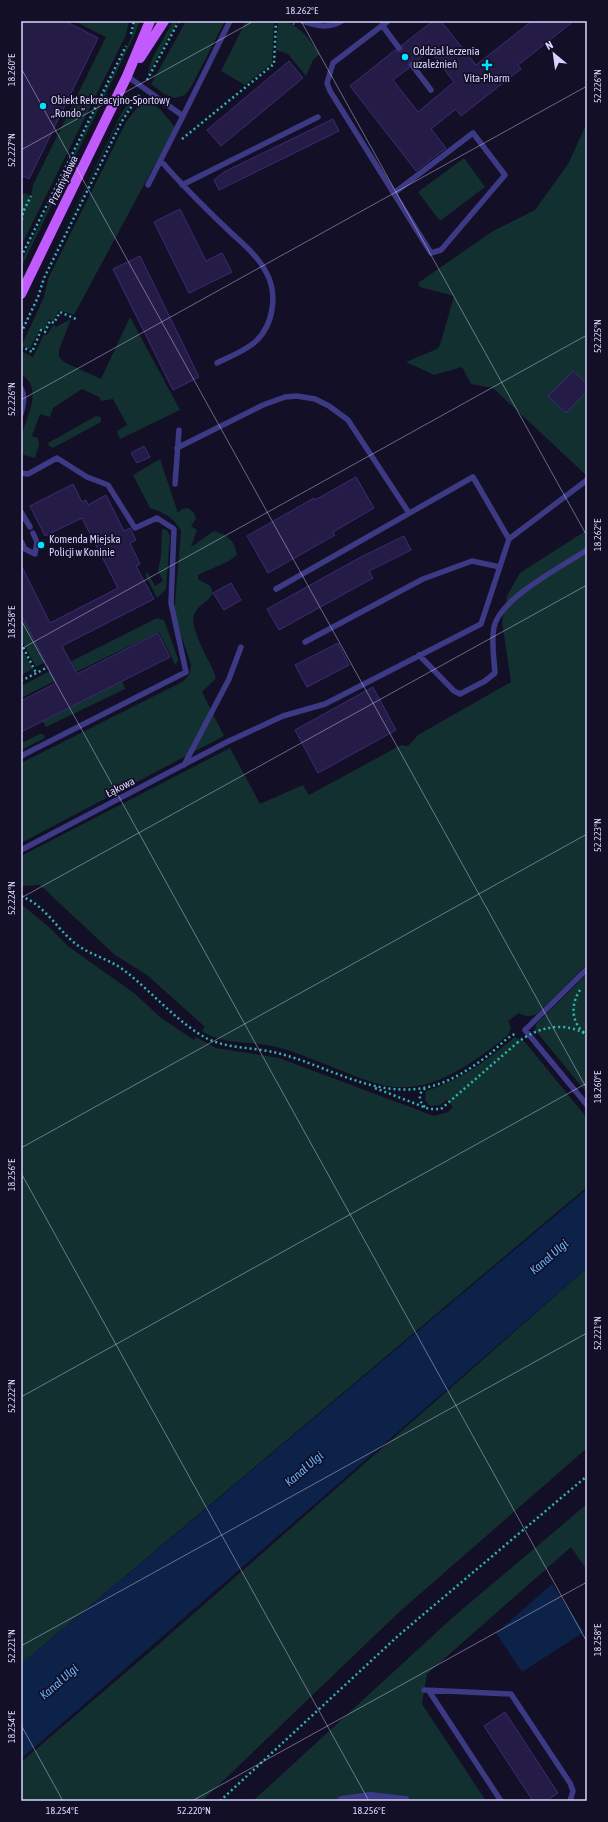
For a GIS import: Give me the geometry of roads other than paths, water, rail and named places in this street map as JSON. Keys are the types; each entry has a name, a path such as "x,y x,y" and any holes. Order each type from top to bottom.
{"main road":[{"name":"Przemysłowa","path":"21,294 127,76 150,21"},
{"path":"127,76 164,21"}],"street":[{"path":"342,1801 370,1796 405,1801"}],"lane":[{"path":"148,185 230,21"},
{"path":"302,21 326,26 335,25 342,21"},
{"path":"388,21 333,63 327,83 330,91 431,253 441,250 505,175 473,133 394,193"},
{"path":"382,26 399,48"},
{"path":"412,65 431,90"},
{"path":"127,76 183,116"},
{"path":"182,185 318,117"},
{"path":"161,161 182,185 258,259 267,272 272,288 273,308 265,327 255,342 217,363"},
{"path":"21,388 24,393 21,414"},
{"path":"177,448 263,405 297,396 315,399 329,406 348,420 409,513"},
{"path":"175,484 179,430"},
{"path":"21,473 28,474 57,458 87,477 108,485 135,528 158,518 174,529 171,603 186,672 21,756"},
{"path":"276,589 473,477 509,540 587,480"},
{"path":"21,512 37,542 35,554 25,549 21,541"},
{"name":"Łąkowa","path":"21,850 184,766 227,742 283,716 325,704 480,624 509,540"},
{"path":"419,655 454,691 460,694 485,681 495,673 492,639 494,626 509,603 513,598 587,550"},
{"path":"305,642 424,579 472,561 500,566"},
{"path":"184,766 229,679 241,647"},
{"path":"587,969 525,1030 587,1105"},
{"path":"501,1801 427,1691 511,1694 570,1783 573,1791 570,1801"}],"water":[{"name":"Kanał Ulgi","path":"587,1189 587,1268 21,1759 21,1664"},
{"path":"552,1584 584,1632 522,1672 496,1633"}],"place":[{"name":"Oddział leczenia uzależnień","path":"405,57"},
{"name":"Vita-Pharm","path":"487,65"},
{"name":"Obiekt Rekreacyjno-Sportowy „Rondo”","path":"43,106"},
{"name":"Komenda Miejska Policji w Koninie","path":"41,545"}]}
